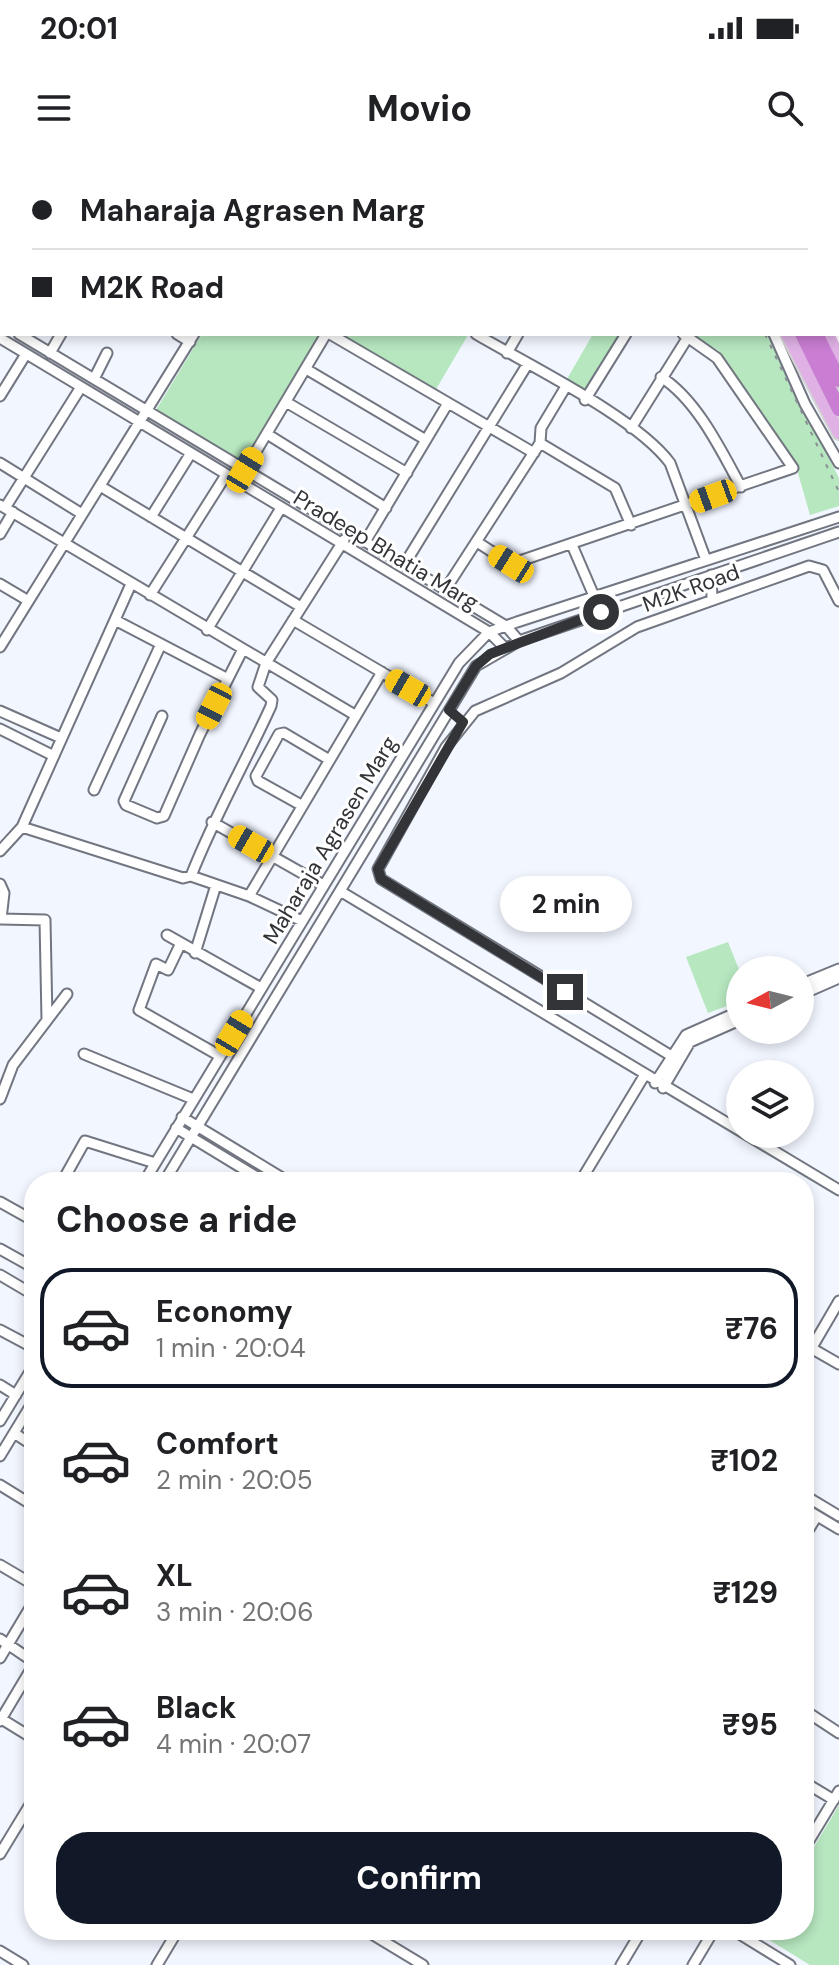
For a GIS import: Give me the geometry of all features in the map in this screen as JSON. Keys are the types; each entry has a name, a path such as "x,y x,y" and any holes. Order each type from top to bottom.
{"highway":[{"path":"803,336 839,409"},
{"path":"817,336 839,380"}],"main road":[{"path":"788,336 839,433"},
{"path":"829,336 839,357"}],"street":[{"name":"Pradeep Bhatia Marg","path":"22,336 506,626 519,641"},
{"path":"50,353 60,336"},
{"path":"245,470 327,336"},
{"path":"331,336 534,453"},
{"path":"479,336 649,439 670,463 706,560"},
{"path":"507,353 517,336"},
{"path":"585,400 625,336"},
{"path":"477,542 511,564 793,468 717,358 686,336 631,428"},
{"path":"775,336 805,404 839,463"},
{"name":"Pradeep Bhatia Marg","path":"0,338 489,632 504,647"},
{"path":"0,647 192,338"},
{"path":"94,379 107,353"},
{"path":"0,396 26,354"},
{"path":"404,565 527,365"},
{"path":"306,369 426,440"},
{"path":"661,377 680,392 741,487"},
{"path":"0,534 6,508 23,477 81,387"},
{"path":"445,590 540,443 541,428 565,388"},
{"path":"286,402 407,473"},
{"path":"365,542 448,403"},
{"path":"267,434 386,508"},
{"path":"540,443 615,488 631,525"},
{"path":"151,517 191,453"},
{"path":"0,463 82,514"},
{"path":"150,595 226,475"},
{"path":"100,486 301,607"},
{"path":"6,508 242,651 355,715"},
{"path":"207,630 281,508"},
{"name":"Maharaja Agrasen Marg","path":"150,1172 459,663 489,632 839,517"},
{"path":"191,876 212,822 240,774 271,706 272,700 258,687 266,663 348,532"},
{"name":"Maharaja Agrasen Marg","path":"170,1172 476,666 519,641 839,532"},
{"path":"785,535 790,548"},
{"path":"572,545 594,596"},
{"name":"M2K Road","path":"675,1058 378,875 446,747 463,722 490,702 561,673 637,627 712,598 818,566 828,576 839,601"},
{"path":"711,575 712,598"},
{"path":"0,584 27,600"},
{"path":"0,851 22,827 131,584"},
{"path":"115,620 228,679"},
{"path":"293,620 434,703"},
{"path":"94,790 161,644"},
{"path":"162,716 124,801 126,805 157,818 164,816 242,651"},
{"path":"249,896 382,672"},
{"path":"449,710 463,722"},
{"path":"0,711 61,738"},
{"path":"0,729 54,756"},
{"path":"301,805 258,781 256,776 279,734 284,733 328,759"},
{"path":"212,822 323,885"},
{"path":"22,827 183,878 191,876 249,896 302,921"},
{"path":"0,884 4,893 0,920 45,920 47,1020"},
{"path":"195,953 216,885"},
{"path":"340,891 659,1086 808,1172"},
{"path":"167,935 261,988"},
{"path":"180,945 168,970 156,964 139,1010 220,1056"},
{"path":"814,979 839,969"},
{"path":"814,989 839,978"},
{"path":"0,1099 13,1065 67,994"},
{"path":"659,1086 686,1035 726,1017"},
{"path":"675,1058 695,1038 726,1026"},
{"path":"84,1054 193,1099"},
{"path":"586,1172 644,1076"},
{"path":"182,1117 273,1172"},
{"path":"176,1128 249,1172"},
{"path":"68,1172 85,1141 155,1163"},
{"path":"814,1176 839,1190"},
{"path":"0,1202 24,1215"},
{"path":"0,1249 24,1262"},
{"path":"0,1275 24,1289"},
{"path":"814,1343 839,1301"},
{"path":"828,1319 839,1326"},
{"path":"0,1330 24,1343"},
{"path":"814,1350 839,1364"},
{"path":"0,1421 24,1382"},
{"path":"0,1385 16,1395"},
{"path":"0,1456 24,1416"},
{"path":"14,1433 24,1440"},
{"path":"0,1485 24,1500"},
{"path":"814,1501 839,1516"},
{"path":"814,1514 839,1529"},
{"path":"814,1521 817,1516"},
{"path":"0,1565 24,1579"},
{"path":"0,1658 4,1642 24,1615"},
{"path":"4,1642 24,1656"},
{"path":"24,1679 0,1719 24,1733"},
{"path":"814,1717 839,1733"},
{"path":"814,1786 836,1795 814,1832"},
{"path":"0,1854 24,1814"},
{"path":"157,1965 172,1940"},
{"path":"621,1965 636,1940"},
{"path":"693,1965 708,1940"},
{"path":"749,1940 790,1965"},
{"path":"383,1941 423,1965"},
{"path":"0,1951 23,1965"},
{"path":"764,1965 771,1953"}],"green space":[{"path":"201,336 319,336 241,467 156,410"},
{"path":"343,336 467,336 435,391"},
{"path":"592,336 620,336 585,391 567,379"},
{"path":"695,336 768,336 839,478 839,506 810,515 796,466 719,351"},
{"path":"728,942 734,956 726,956 726,1006 708,1013 686,957"},
{"path":"839,1805 839,1965 810,1965 769,1940 814,1940 814,1847"}],"railway":[{"path":"766,336 839,492"}],"route":[{"path":"565,992 381,879 378,869 463,722 449,710 476,666 490,654 519,641 601,612"}]}
